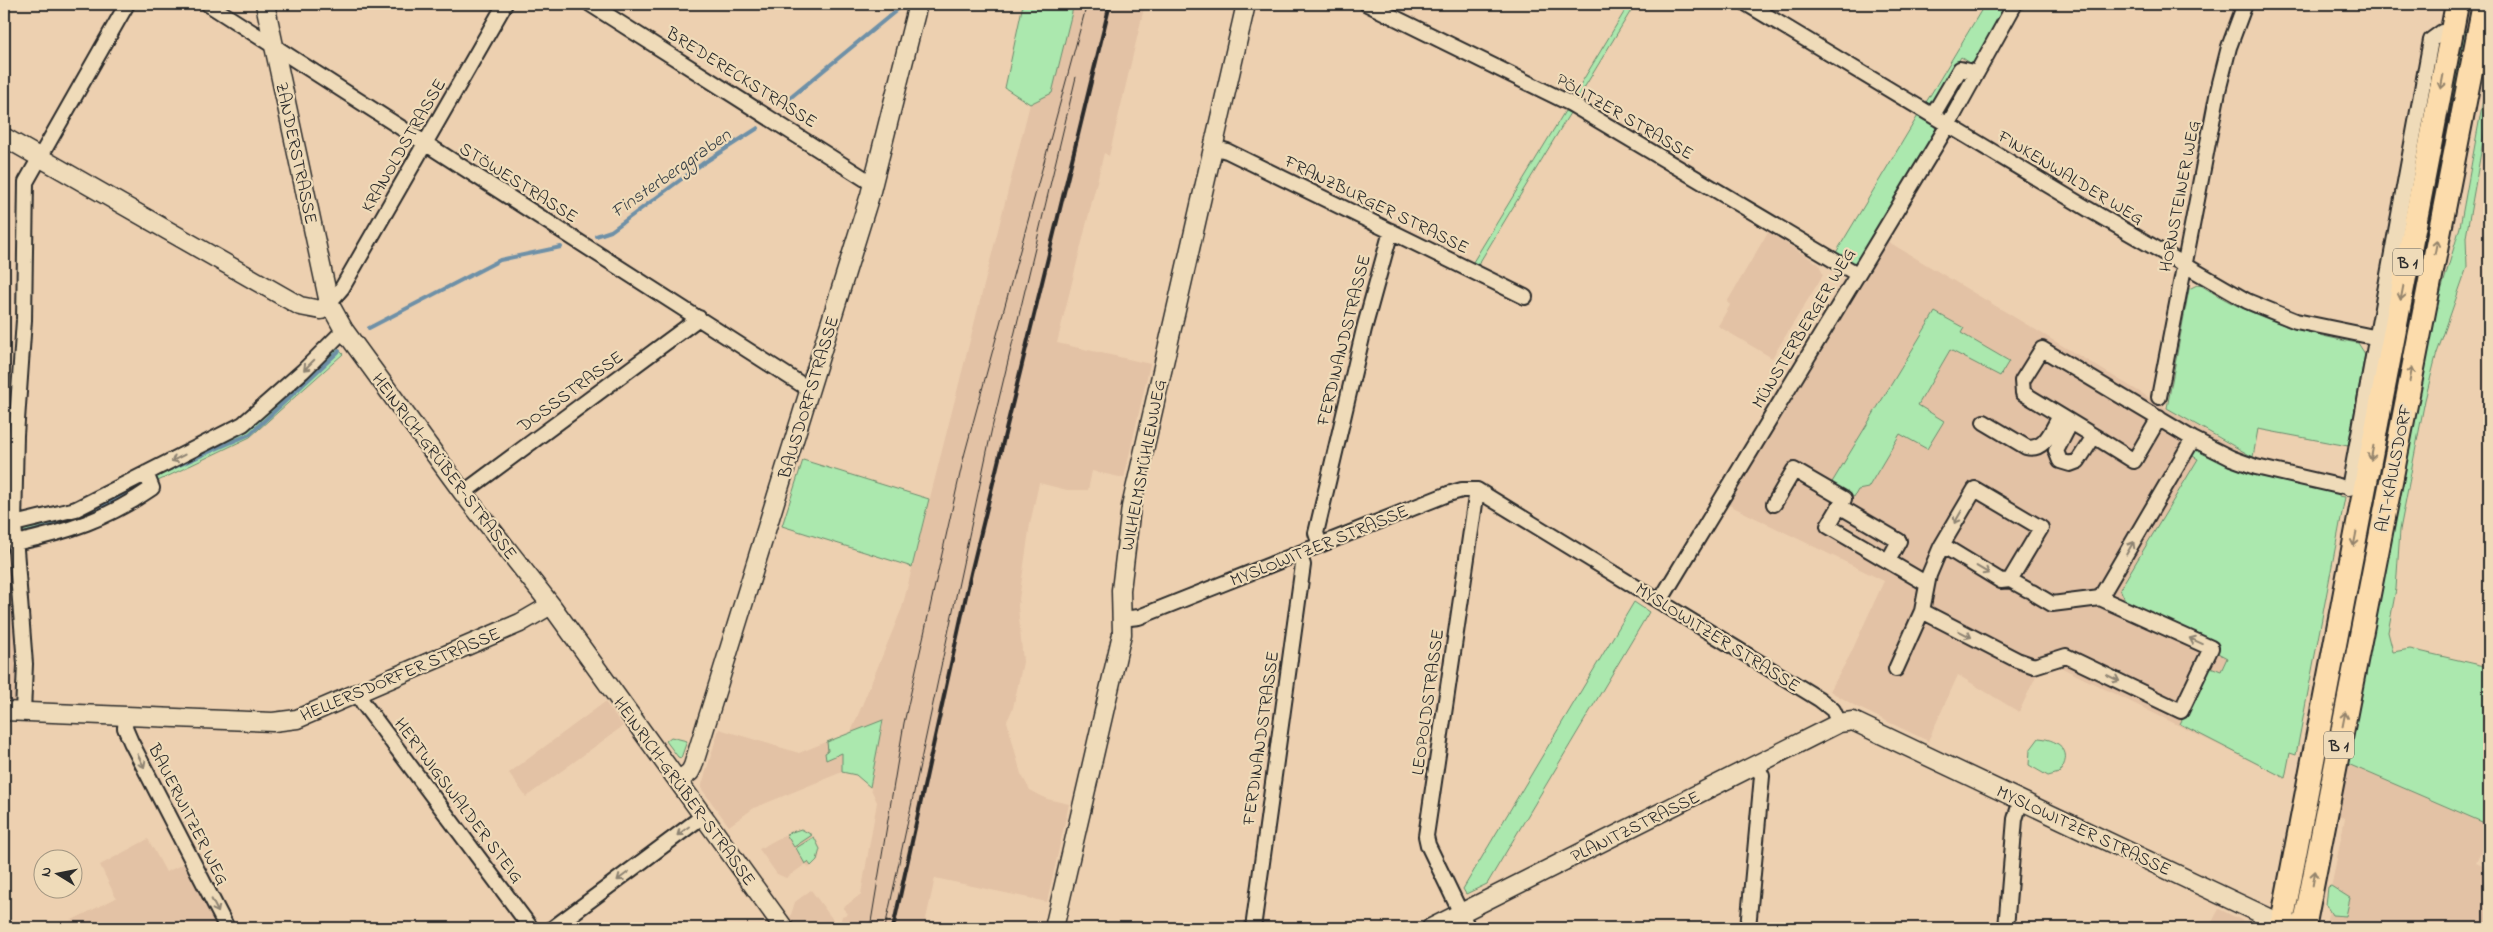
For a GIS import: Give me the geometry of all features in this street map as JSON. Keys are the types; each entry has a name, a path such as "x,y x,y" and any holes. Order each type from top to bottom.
{"main road":[{"name":"ALT-KAULSDORF","path":"2282,926 2385,340 2457,4"},
{"name":"ALT-KAULSDORF","path":"2305,927 2482,6"}],"street":[{"path":"23,712 25,664 14,524 16,435 24,320 26,182 127,4"},
{"name":"STÖWESTRASSE","path":"208,4 810,390"},
{"name":"ZANDERSTRASSE","path":"264,4 329,303"},
{"name":"KRANOLDSTRASSE","path":"329,303 342,288 505,4"},
{"name":"BREDERECKSTRASSE","path":"590,4 873,184"},
{"name":"BAUSDORFSTRASSE","path":"678,781 690,772 693,766 810,390 873,184 918,4"},
{"name":"WILHELMSMÜHLENWEG","path":"1054,928 1122,634 1121,590 1131,507 1246,4"},
{"name":"PÖLITZER STRASSE","path":"1367,4 1571,104 1857,274"},
{"name":"FINKENWALDER WEG","path":"1747,4 2185,267 2247,301 2296,321 2385,340"},
{"name":"MÜNSTERBERGER WEG","path":"1660,601 1948,125 2015,4"},
{"name":"HORNSTEINER WEG","path":"2159,397 2218,90 2229,47 2245,4"},
{"path":"1933,115 1960,69 1977,73"},
{"path":"4,138 300,306 322,310 329,303"},
{"name":"FRANZBURGER STRASSE","path":"1213,147 1227,151 1525,296"},
{"name":"FERDINANDSTRASSE","path":"1320,545 1316,533 1364,329 1391,231"},
{"name":"HEINRICH-GRÜBER-STRASSE","path":"329,303 344,330 463,493 551,605 784,928"},
{"name":"DOSSSTRASSE","path":"463,493 699,318"},
{"path":"14,524 76,509 244,424 303,371 344,330"},
{"name":"ALT-KAULSDORF","path":"2193,438 2231,458 2256,467 2344,487 2385,340"},
{"path":"2100,598 2193,438 2042,349 2022,381 2023,393 2134,461 2159,418"},
{"path":"1984,422 2026,447 2033,448 2044,443 2066,419"},
{"path":"2066,419 2056,448 2057,457 2063,463 2070,464 2078,461 2094,436"},
{"path":"1774,504 1794,470 1844,499 1828,526 1927,584"},
{"path":"15,543 78,528 124,507 152,488 146,474"},
{"path":"1896,669 1922,611 1927,584 1942,545 1975,489 2041,528 2010,580"},
{"name":"MYSLOWITZER STRASSE","path":"1121,619 1139,617 1448,494 1462,490 1477,490 1828,705 1839,723 1853,721 2282,926 2305,927"},
{"name":"LEOPOLDSTRASSE","path":"1465,921 1428,845 1426,836 1477,490"},
{"path":"1839,506 1899,541 1888,561"},
{"path":"1922,611 2017,660 2034,666 2066,656 2181,711 2211,648 2100,598 2052,604 2010,580 2001,581 1942,545"},
{"name":"FERDINANDSTRASSE","path":"1253,928 1303,564 1299,553"},
{"name":"HELLERSDORFER STRASSE","path":"4,711 279,721 297,719 520,623 551,605"},
{"name":"HERTWIGSWALDER STEIG","path":"358,693 363,703 531,928"},
{"name":"BAUERWITZER WEG","path":"126,716 125,728 130,742 227,928"},
{"name":"PLANITZSTRASSE","path":"1431,928 1465,921 1839,723"},
{"path":"1748,928 1762,776 1757,766"},
{"path":"2006,928 2015,819 2021,800"},
{"path":"553,928 703,816"}],"shaded area":[{"path":"1074,4 1145,4 1109,156 1104,153 1057,343 1150,364 1124,478 1092,471 1088,490 1067,490 1039,483 1030,524 1018,606 1023,662 1013,708 1007,721 1021,774 1030,790 1047,799 1069,804 1047,902 935,878 924,928 839,928 842,916 848,914 843,908 861,894 877,802 870,787 856,775 842,772 754,808 729,826 701,788 719,729 799,753 851,732 902,608 1030,104 1052,92"},
{"path":"1768,232 1819,264 1823,275 1772,358 1718,326 1730,305 1727,302"},
{"path":"1887,241 2210,434 2252,457 2342,477 2285,778 2044,659 2019,712 1958,675 1928,741 1857,707 1830,691 1850,655 1884,581 1729,505"},
{"path":"4,547 19,622 16,705 4,704"},
{"path":"605,702 623,726 526,797 509,773"},
{"path":"2348,764 2489,825 2489,835 2476,863 2489,869 2489,928 2325,928 2329,911 2327,908 2345,818 2338,815"},
{"path":"801,829 814,837 818,843 820,849 818,859 809,868 806,864 786,878 777,874 759,849 792,831"},
{"path":"148,839 166,872 188,862 223,928 56,928 116,898 100,865"},
{"path":"811,890 836,924 833,928 795,928 790,918 795,902"},
{"path":"2219,909 2243,921 2260,928 2209,928"}],"green space":[{"path":"1023,4 1074,4 1052,93 1030,104 1005,88"},
{"path":"1629,4 1635,4 1578,98 1574,95"},
{"path":"1985,4 2010,4 1975,66 1961,57 1930,106 1925,104"},
{"path":"2459,27 2467,30 2428,233 2422,285 2384,474 2376,479"},
{"path":"2489,67 2489,107 2466,237 2467,267 2436,356 2425,400 2400,530 2396,589 2388,632 2393,652 2410,649 2489,667 2489,825 2348,764 2418,399 2439,298 2460,227"},
{"path":"1964,76 1967,78 1949,111 1941,114"},
{"path":"1565,111 1570,113 1478,265 1473,262"},
{"path":"1919,114 1934,124 1935,135 1858,262 1849,264 1834,256"},
{"path":"2199,284 2236,305 2276,322 2296,329 2358,343 2365,354 2348,446 2258,429 2253,457 2167,408 2189,289"},
{"path":"1935,312 1964,328 1961,333 2009,361 2000,376 1950,350 1918,405 1944,421 1927,449 1900,434 1868,488 1858,490 1854,497 1831,484"},
{"path":"334,346 343,354 250,437 158,481 154,472 233,434"},
{"path":"2195,448 2249,474 2339,493 2339,496 2345,497 2296,755 2290,753 2285,778 2180,724 2208,666 2221,671 2227,658 2127,604 2120,589 2198,459 2191,455"},
{"path":"803,460 929,499 912,567 782,526"},
{"path":"138,481 141,488 91,519 18,539 18,530"},
{"path":"1634,602 1649,612 1487,884 1466,894 1463,889"},
{"path":"883,720 870,787 856,775 842,772 842,753 826,760 827,742"},
{"path":"671,737 687,741 681,758 678,757 666,741"},
{"path":"2039,738 2054,742 2063,749 2065,759 2059,773 2048,776 2029,765 2030,750"},
{"path":"801,829 812,835 794,847 786,834"},
{"path":"814,837 820,849 817,860 811,866 808,862 805,864 796,848"},
{"path":"2331,886 2350,898 2346,916 2332,915 2326,905 2328,887"}],"waterway":[{"name":"Finsterberggraben","path":"790,98 903,5"},
{"name":"Finsterberggraben","path":"596,236 611,231 702,164 758,128"},
{"name":"Finsterberggraben","path":"369,328 500,260 561,247"},
{"name":"Finsterberggraben","path":"159,474 250,434 339,351"},
{"name":"Finsterberggraben","path":"24,534 84,517 140,484"}],"tram line":[{"path":"870,928 904,723 964,456 1087,4"},
{"path":"885,928 992,428 1076,77"}],"railway":[{"path":"893,928 971,573 1110,4"}]}
